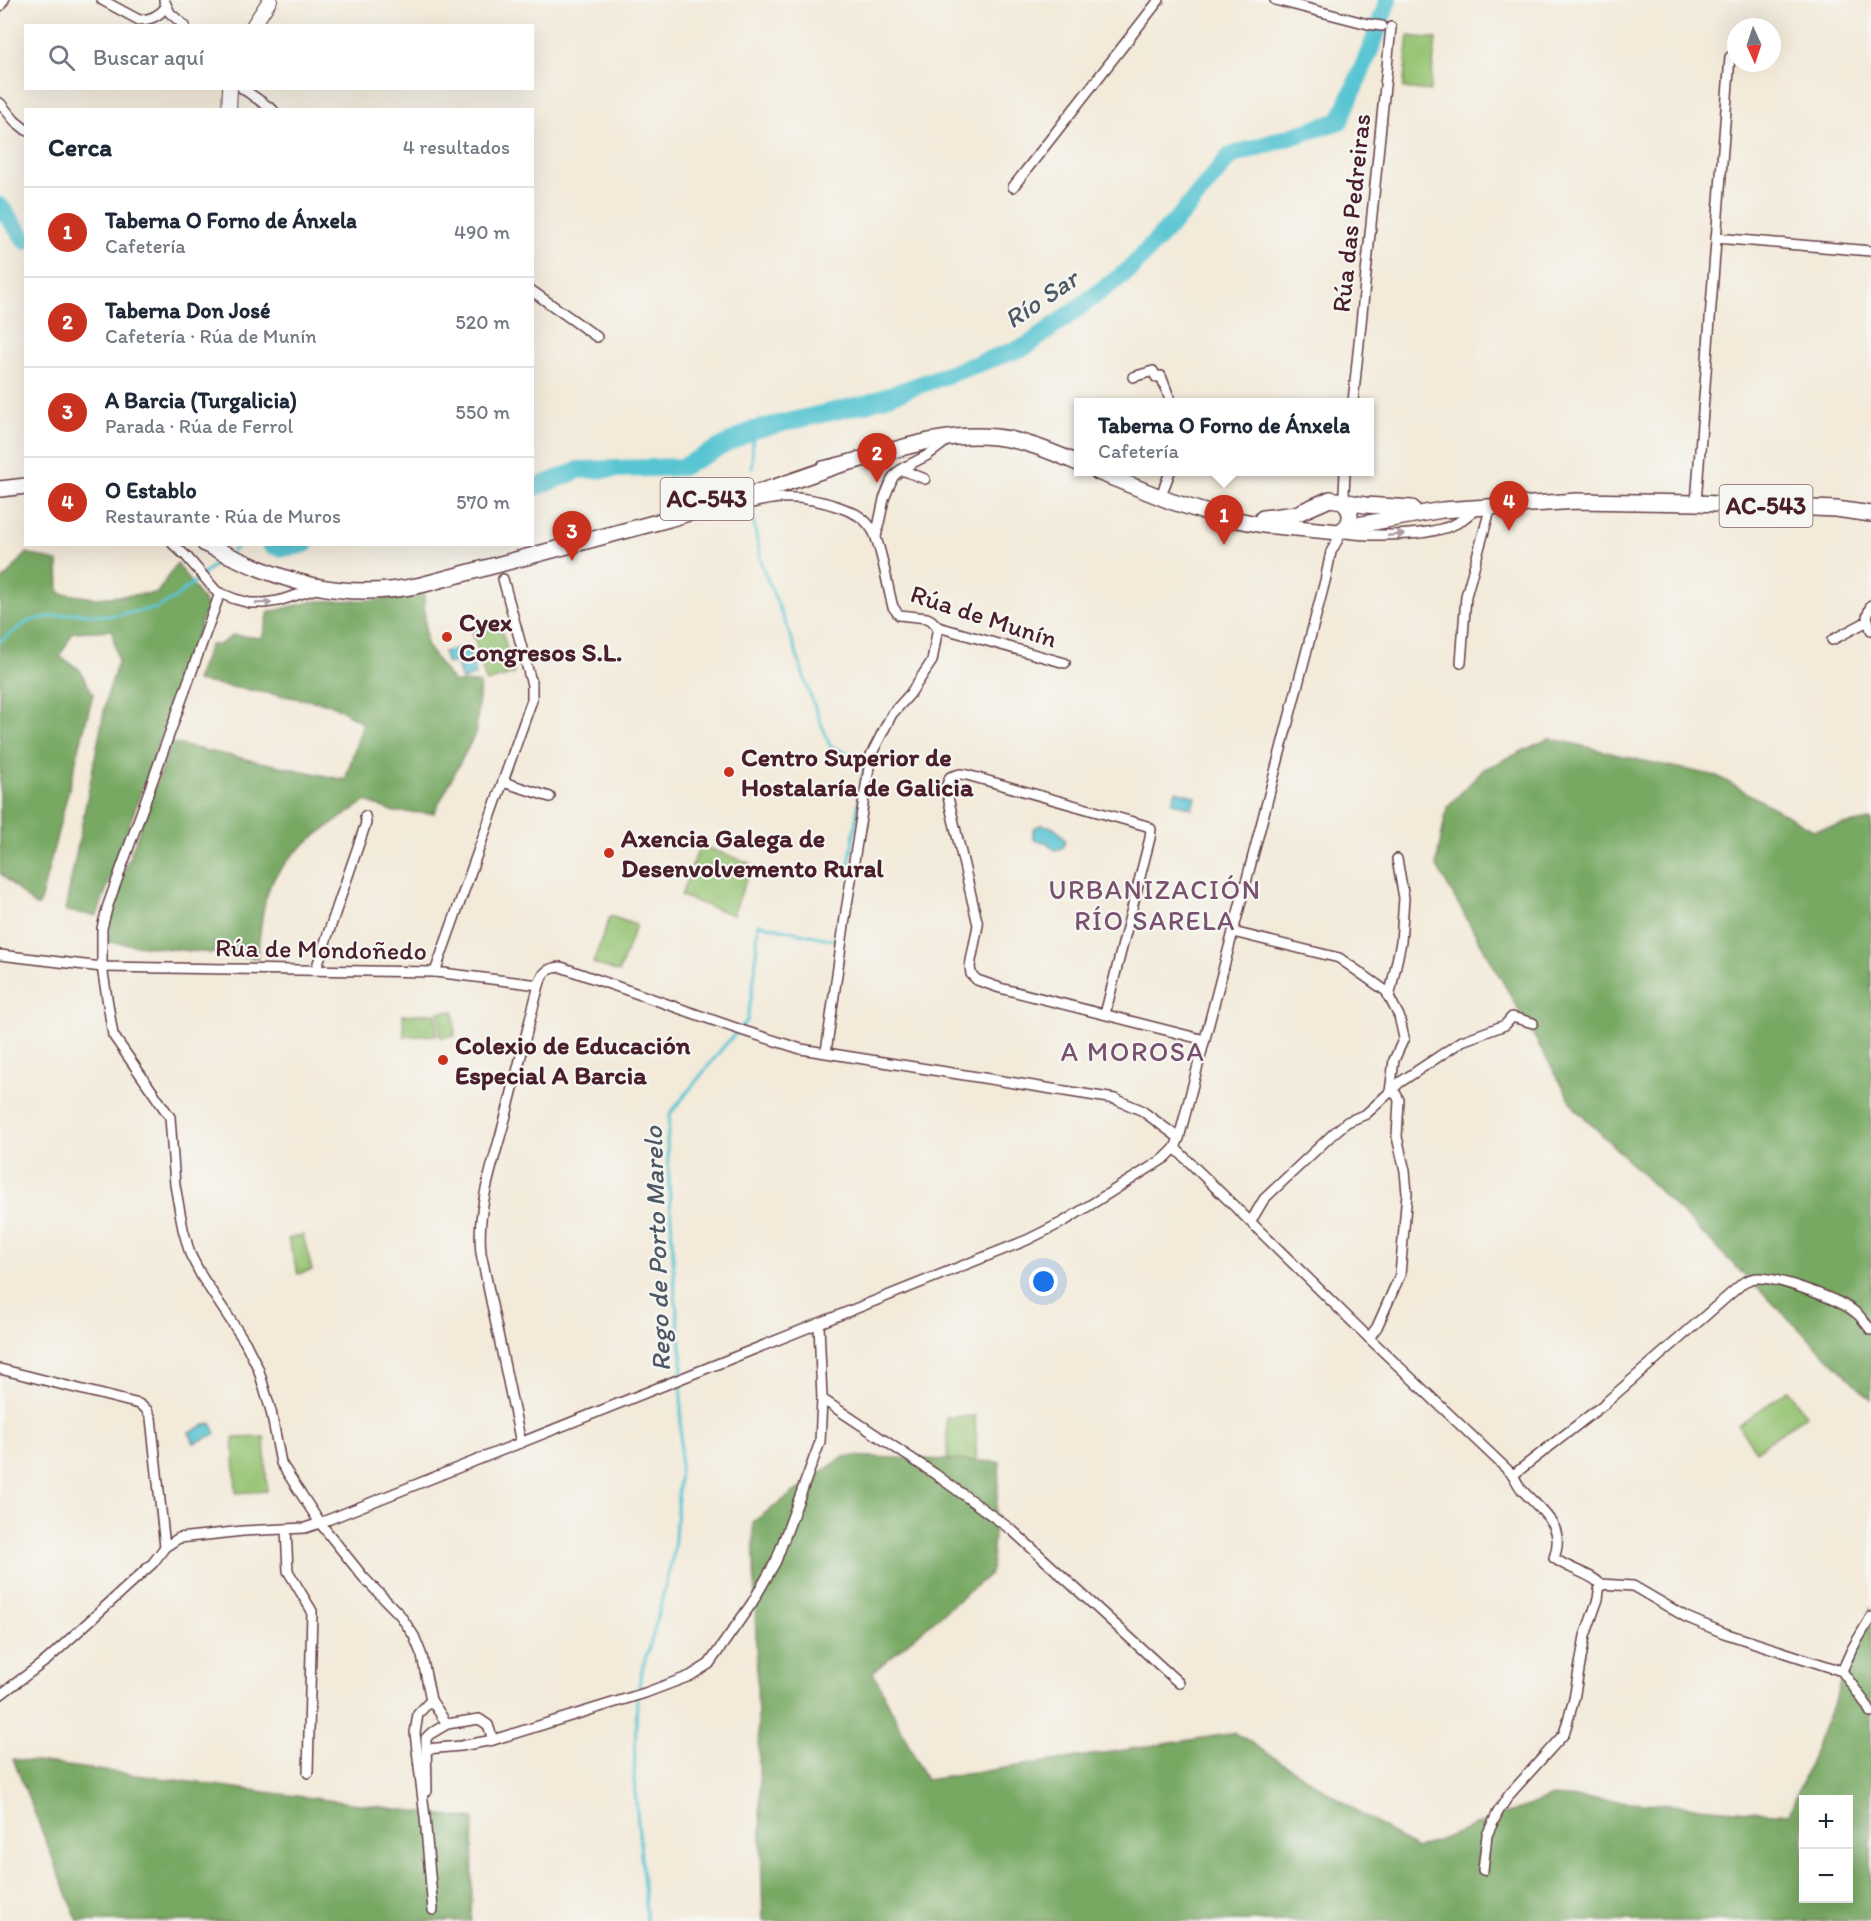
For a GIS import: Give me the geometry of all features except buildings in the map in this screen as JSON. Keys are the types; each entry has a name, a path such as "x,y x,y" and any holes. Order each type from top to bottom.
{"main road":[{"name":"AC-543","path":"534,543 953,437 984,436 1015,440 1074,461"},
{"name":"AC-543","path":"209,546 253,567 293,582 321,588 363,592 409,587 623,531 797,480 832,467"},
{"name":"AC-543","path":"1109,476 1160,498 1224,517 1263,525 1332,530 1442,510 1577,501 1836,509 1871,508"},
{"path":"2,493 24,485"},
{"path":"2,493 24,496"},
{"name":"AC-543","path":"1224,517 1288,516 1341,503 1442,510"},
{"path":"1341,503 1350,519 1332,530 1318,522 1317,514 1341,503"},
{"name":"AC-543","path":"1836,509 1871,514"},
{"name":"AC-543","path":"321,588 359,586 390,581 524,546"}],"street":[{"path":"0,6 4,0"},
{"path":"102,0 145,23 162,13 165,4 183,24"},
{"path":"254,24 270,0"},
{"path":"1013,187 1158,0"},
{"name":"Rúa das Pedreiras","path":"1275,0 1386,27 1353,398"},
{"path":"1696,503 1729,72"},
{"path":"229,108 230,90"},
{"path":"245,90 270,108"},
{"path":"0,103 24,128"},
{"path":"1716,238 1871,251"},
{"path":"534,292 597,337"},
{"path":"1133,377 1153,371 1156,377 1161,376 1169,398"},
{"path":"899,471 909,463 928,455 953,437"},
{"path":"899,471 926,479"},
{"name":"Rúa de Munín","path":"876,537 890,481 899,471"},
{"path":"1160,498 1168,476"},
{"path":"1341,503 1345,476"},
{"path":"1341,503 1345,476"},
{"path":"797,480 796,489 808,498"},
{"path":"2,493 24,491"},
{"name":"Rúa de Munín","path":"623,531 673,524 772,498 808,498 855,513 868,523 876,537 893,607 902,616 931,620 938,627 1065,663"},
{"path":"1332,530 1383,536 1427,531 1454,525 1484,507"},
{"path":"1461,663 1466,596 1484,507"},
{"path":"0,1695 48,1659 153,1563 172,1541 187,1537 305,1528 321,1523 1046,1232 1158,1163 1177,1143 1331,552 1332,530"},
{"path":"1331,552 1332,530"},
{"path":"175,546 220,593 240,601 260,604 321,588"},
{"path":"435,972 532,700 532,685 503,579"},
{"path":"220,593 106,911 102,928 102,967 113,1035 170,1117 175,1185 190,1254 258,1368 271,1412 281,1463 321,1523 364,1578 400,1615 414,1636 422,1656 431,1700 447,1724"},
{"path":"1871,605 1868,621 1871,630"},
{"path":"1832,640 1868,621"},
{"path":"826,1052 871,755 892,714 910,694 932,661 938,627"},
{"path":"1105,1014 1151,830 1147,826 967,775 953,775 947,782 947,794 978,925 970,966 971,974 981,982 1205,1040"},
{"path":"503,782 550,797"},
{"path":"316,969 366,824 365,816"},
{"path":"1389,998 1401,942 1404,898 1397,859"},
{"path":"1233,932 1339,958 1386,991 1398,1016 1404,1038 1394,1060 1390,1092"},
{"name":"Rúa de Mondoñedo","path":"0,955 102,967 435,972 539,985"},
{"path":"521,1443 481,1253 480,1224 489,1180 539,985 543,974 548,969 561,967 778,1043 1115,1099 1141,1110 1177,1143 1251,1221 1369,1338 1513,1475 1521,1490 1541,1508 1551,1521 1558,1535 1558,1547 1554,1558 1564,1566 1595,1578 1600,1584 1633,1586 1686,1617 1724,1633 1842,1671 1871,1713"},
{"path":"1251,1221 1264,1199 1334,1133 1347,1122 1366,1114 1399,1083 1462,1041 1504,1025 1512,1017 1533,1023"},
{"path":"1369,1338 1377,1327 1401,1275 1407,1193 1405,1171 1397,1137 1399,1100 1396,1094 1390,1092"},
{"path":"1513,1475 1603,1405 1744,1282 1754,1277 1810,1291 1836,1301 1856,1312 1871,1330"},
{"path":"426,1749 493,1740 645,1693 690,1676 709,1664 752,1603 776,1560 820,1442 822,1399 819,1324"},
{"path":"0,1369 139,1404 147,1410 151,1418 165,1547"},
{"path":"822,1399 935,1474 1013,1531 1179,1683"},
{"path":"286,1529 288,1571 312,1611 308,1773"},
{"path":"1483,1870 1487,1835 1498,1812 1509,1795 1564,1734 1574,1699 1585,1636 1598,1599 1600,1584"},
{"path":"1842,1671 1871,1617"},
{"path":"431,1700 418,1714 415,1733 433,1910"},
{"path":"425,1816 428,1806 426,1738 447,1724 479,1719 488,1725 493,1740"}],"green space":[{"path":"1409,36 1436,39 1430,91 1403,88"},
{"path":"27,553 58,562 59,593 95,598 157,593 177,563 207,606 97,916 65,911 107,696 118,662 112,630 73,632 60,656 79,669 93,694 39,906 35,906 0,873 0,583"},
{"path":"424,595 426,645 453,682 480,683 476,732 434,813 394,812 366,801 303,846 282,867 269,888 262,918 257,958 108,942 112,906 171,743 345,780 363,723 331,704 196,681 210,645 219,645 233,635 262,638 269,612 315,601 377,600"},
{"path":"499,621 514,674 486,682 472,629"},
{"path":"1550,738 1717,776 1813,830 1871,820 1871,1400 1575,1108 1436,865 1447,807 1484,769"},
{"path":"700,845 752,864 733,915 681,896"},
{"path":"610,916 636,925 619,972 593,963"},
{"path":"454,1011 455,1036 440,1037 439,1012"},
{"path":"436,1013 437,1035 404,1037 403,1015"},
{"path":"303,1235 312,1270 298,1274 288,1239"},
{"path":"1788,1390 1806,1415 1756,1451 1738,1426"},
{"path":"975,1416 977,1470 948,1471 946,1417"},
{"path":"264,1437 267,1491 236,1493 233,1438"},
{"path":"844,1456 1000,1462 991,1573 873,1672 926,1780 1236,1733 1416,1849 1553,1796 1789,1814 1871,1608 1871,1921 763,1921 753,1522"},
{"path":"13,1759 474,1819 471,1921 78,1921"}],"water":[{"path":"467,646 476,675 462,680 456,662 447,664 443,652"},
{"path":"1176,791 1196,797 1192,808 1172,802"},
{"path":"1040,825 1051,827 1061,834 1065,840 1063,848 1055,850 1046,842 1036,841 1033,838 1033,830"},
{"path":"211,1423 216,1434 194,1443 189,1432"}],"waterway":[{"name":"Río Sar","path":"534,488 579,470 682,467 753,430 869,403 1027,346 1129,270 1189,206 1230,156 1340,121 1373,43 1388,0"},
{"name":"Río Sar","path":"0,206 24,238"},
{"name":"Rego de Porto Marelo","path":"752,468 753,430"},
{"name":"Rego de Porto Marelo","path":"753,519 762,566 790,634 830,746 865,761 848,872"},
{"path":"232,551 238,546"},
{"name":"Río Sar","path":"274,546 296,546"},
{"path":"0,641 29,621 78,613 109,616 157,608 175,598 222,558"},
{"name":"Rego de Porto Marelo","path":"638,1692 642,1669 674,1551 680,1468 682,1356 675,1295 667,1142 670,1114 747,1021 755,973 758,924 838,941"},
{"name":"Rego de Porto Marelo","path":"637,1699 634,1779 647,1921"}],"place":[{"name":"Taberna Don José","path":"877,483"},
{"name":"O Establo","path":"1509,531"},
{"name":"Taberna O Forno de Ánxela","path":"1224,545"},
{"name":"A Barcia (Turgalicia)","path":"572,561"},
{"name":"Cyex Congresos S.L.","path":"447,637"},
{"name":"Centro Superior de Hostalaría de Galicia","path":"729,772"},
{"name":"Axencia Galega de Desenvolvemento Rural","path":"609,853"},
{"name":"Colexio de Educación Especial A Barcia","path":"443,1060"}],"district":[{"name":"URBANIZACIÓN RÍO SARELA","path":"1155,906"},
{"name":"A MOROSA","path":"1133,1052"}]}
